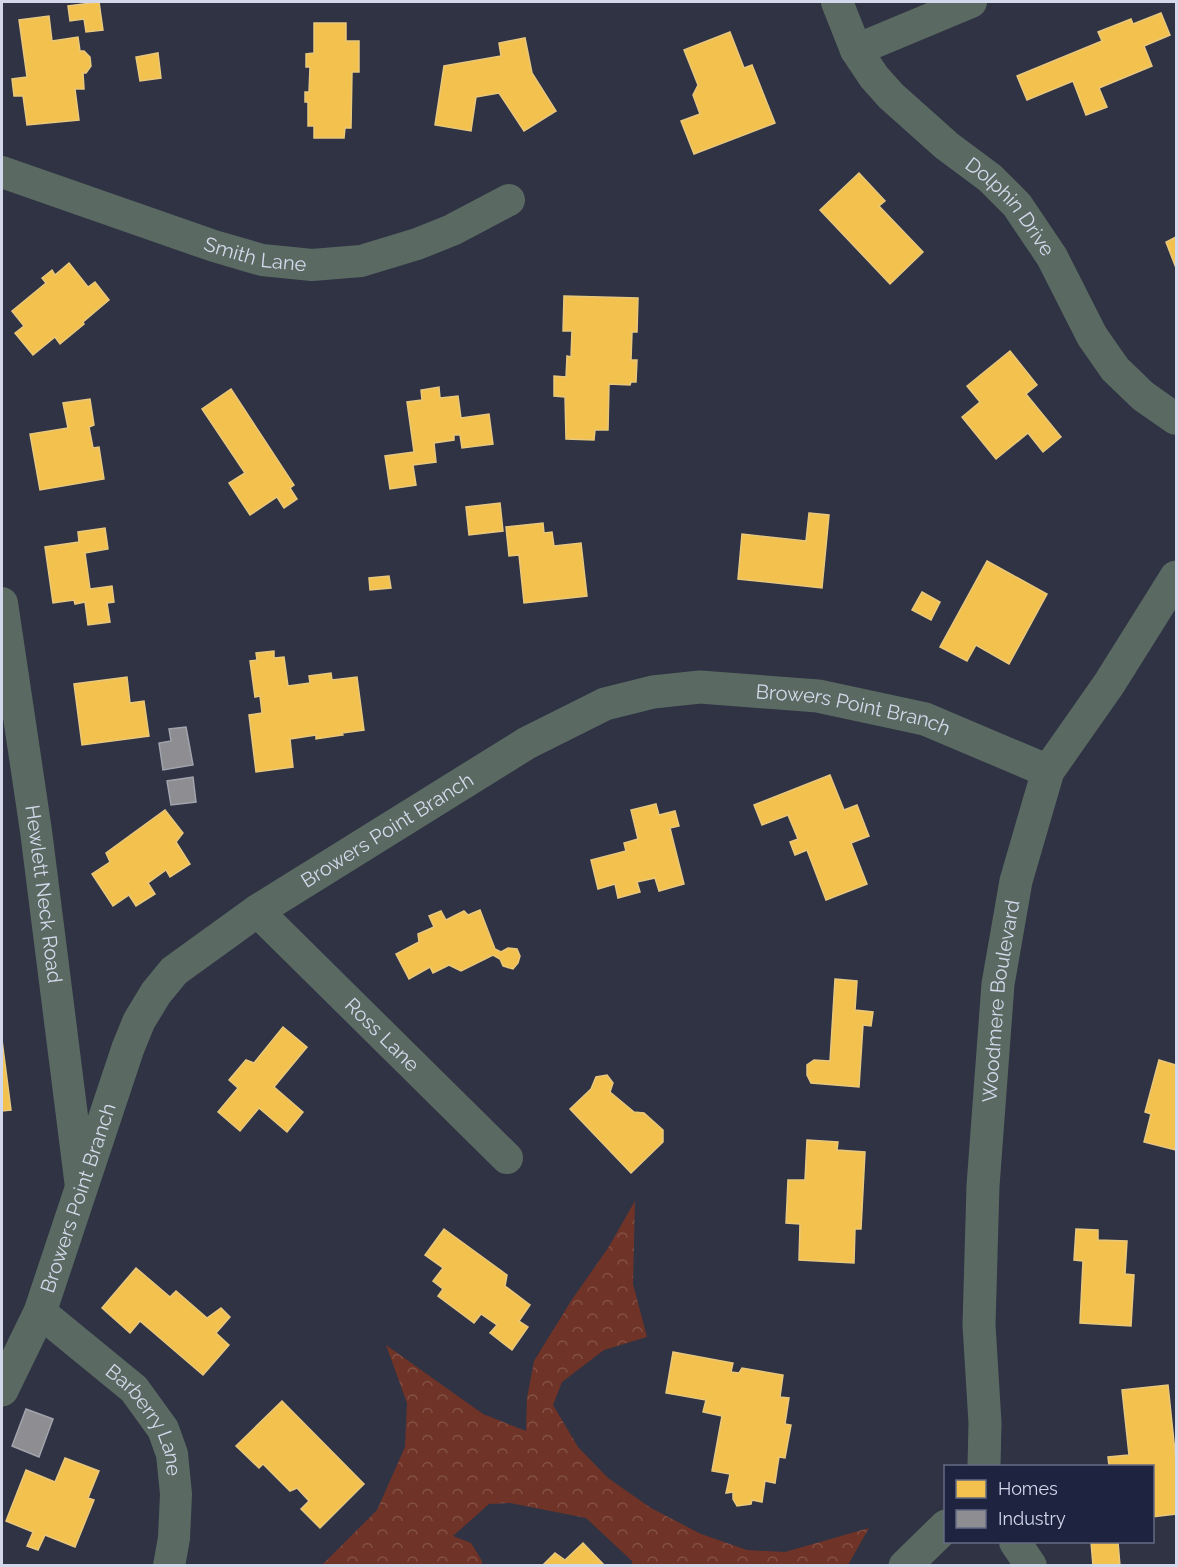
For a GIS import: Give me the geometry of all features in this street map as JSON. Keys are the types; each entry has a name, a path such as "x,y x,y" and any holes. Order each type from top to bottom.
{"street":[{"name":"Dolphin Drive","path":"837,2 856,50 874,77 891,96 947,146 990,178 1017,205 1052,257 1092,336 1115,369 1143,396 1176,419"},
{"path":"856,50 971,2"},
{"name":"Smith Lane","path":"2,172 214,246 262,260 312,265 361,261 417,244 452,230 509,200"},
{"name":"Woodmere Boulevard","path":"984,1465 985,1423 979,1325 983,1186 998,984 1016,881 1048,771 1109,684 1176,576"},
{"name":"Hewlett Neck Road","path":"2,603 36,831 81,1186"},
{"name":"Browers Point Branch","path":"6,1371 40,1312 128,1048 156,993 174,971 257,911 527,743 605,704 653,692 700,687 818,696 925,719 1048,771"},
{"name":"Ross Lane","path":"257,911 507,1158"},
{"name":"Barberry Lane","path":"40,1312 134,1389 163,1429 172,1454 176,1494 174,1538 169,1566"},
{"path":"905,1566 944,1527"},
{"path":"1016,1543 1031,1566"}],"green space":[{"path":"635,1201 633,1284 647,1337 604,1350 562,1382 553,1405 578,1447 608,1478 651,1508 701,1534 747,1550 785,1552 869,1528 848,1565 632,1565 632,1561 586,1518 510,1503 489,1504 453,1536 471,1543 482,1565 322,1565 377,1510 405,1447 407,1403 386,1345 483,1414 526,1431 527,1398 534,1361 571,1301 608,1248"}],"building: Homes":[{"path":"99,2 103,30 86,32 84,19 70,21 68,6"},
{"path":"1161,13 1170,35 1144,46 1152,66 1099,88 1107,107 1086,115 1073,81 1027,100 1017,76 1102,41 1098,32 1131,19 1133,24"},
{"path":"49,16 52,41 78,37 80,51 84,51 90,57 91,66 86,73 83,73 84,89 75,89 79,120 27,125 23,96 14,96 12,79 27,77 19,20"},
{"path":"314,23 346,23 346,41 359,41 359,72 352,72 351,128 345,128 344,138 314,138 314,126 308,126 308,102 305,102 305,92 309,92 310,67 306,67 306,54 314,53"},
{"path":"730,32 744,68 752,65 775,123 694,154 681,121 700,114 693,95 698,85 684,50"},
{"path":"525,38 532,73 556,111 524,131 499,93 476,97 471,131 435,125 444,66 501,56 499,43"},
{"path":"158,53 161,78 140,81 136,57"},
{"path":"859,173 885,201 879,206 923,252 890,284 820,210"},
{"path":"1176,237 1176,268 1166,242"},
{"path":"69,263 88,287 95,282 109,300 60,344 55,337 33,355 15,333 24,326 12,311 46,283 42,278 52,270 55,275"},
{"path":"564,296 638,298 637,332 632,332 631,360 637,360 636,382 631,382 630,385 609,384 608,430 595,430 594,440 566,439 565,397 554,396 554,376 566,377 567,356 571,357 572,331 563,331"},
{"path":"1010,351 1037,385 1026,394 1061,437 1043,452 1028,433 996,459 962,417 980,402 967,386"},
{"path":"439,387 440,398 458,396 461,418 489,414 493,444 462,448 460,435 454,435 454,440 434,443 436,462 413,465 416,485 390,489 385,456 414,452 407,402 422,400 421,390"},
{"path":"231,389 294,485 290,488 297,499 284,508 277,497 250,515 229,483 245,473 202,409"},
{"path":"90,399 94,425 89,427 93,448 99,447 104,479 40,490 30,434 68,428 63,403"},
{"path":"500,503 503,531 469,535 466,507"},
{"path":"809,513 829,515 822,588 738,579 742,534 806,541"},
{"path":"543,523 544,533 552,532 554,546 581,543 587,596 524,603 519,555 509,556 506,527"},
{"path":"105,528 108,549 85,553 90,589 112,586 114,602 107,603 110,622 88,625 85,602 75,604 74,600 53,603 45,547 79,542 78,532"},
{"path":"987,561 1047,594 1009,664 976,645 967,661 940,647"},
{"path":"389,576 391,588 370,590 369,578"},
{"path":"922,592 940,602 931,620 912,610"},
{"path":"274,651 274,658 284,657 288,686 310,683 309,676 331,673 332,680 357,677 364,730 316,739 316,735 290,739 293,767 256,772 249,715 262,713 260,696 255,697 250,661 257,660 256,653"},
{"path":"127,677 130,703 144,701 149,736 82,745 74,684"},
{"path":"830,775 844,810 857,805 869,836 851,843 867,884 826,900 807,850 795,855 790,842 798,839 788,815 762,825 754,805"},
{"path":"656,804 659,815 675,811 679,826 670,828 684,884 659,891 655,878 637,882 640,892 618,898 615,884 598,889 591,860 626,851 624,843 638,839 631,810"},
{"path":"165,810 183,833 176,842 190,864 170,877 166,870 148,883 155,894 136,906 129,895 113,906 92,874 110,862 106,853"},
{"path":"480,910 495,949 501,952 508,948 517,949 520,956 513,969 503,966 500,959 493,955 461,971 449,965 433,973 430,967 409,979 396,954 419,942 418,934 434,927 429,916 441,911 446,920 464,911 468,915"},
{"path":"835,979 857,981 855,1010 873,1012 871,1026 863,1025 859,1087 811,1083 807,1075 807,1065 814,1060 830,1061"},
{"path":"283,1027 307,1047 274,1087 303,1112 287,1132 259,1108 240,1131 218,1112 238,1088 229,1080 246,1060 254,1063"},
{"path":"2,1040 11,1110 2,1111"},
{"path":"1159,1060 1176,1065 1176,1150 1144,1142 1151,1114 1145,1112"},
{"path":"607,1075 613,1083 610,1092 634,1112 644,1113 663,1130 663,1142 631,1173 570,1109 591,1089 596,1077"},
{"path":"807,1140 838,1142 837,1150 865,1152 861,1229 855,1229 854,1263 799,1260 800,1224 786,1223 788,1180 805,1180"},
{"path":"444,1229 507,1275 505,1286 530,1305 519,1321 528,1327 512,1350 490,1333 497,1325 481,1314 474,1323 438,1296 443,1289 433,1281 443,1268 425,1255"},
{"path":"1076,1229 1098,1230 1098,1240 1127,1241 1125,1274 1134,1275 1131,1326 1080,1323 1083,1261 1074,1260"},
{"path":"136,1268 170,1297 176,1291 207,1318 221,1308 230,1317 216,1333 229,1345 203,1375 140,1321 130,1333 102,1308"},
{"path":"673,1352 733,1363 731,1372 739,1373 742,1368 783,1375 780,1397 789,1398 785,1424 791,1425 785,1458 779,1457 775,1483 765,1481 762,1502 752,1500 751,1504 737,1506 733,1499 733,1492 726,1493 730,1474 712,1471 722,1416 703,1412 706,1400 666,1393"},
{"path":"1168,1385 1176,1461 1176,1514 1154,1517 1154,1465 1109,1465 1108,1457 1129,1455 1122,1390"},
{"path":"282,1401 364,1484 320,1528 301,1509 309,1501 297,1488 290,1491 263,1464 259,1468 236,1446"},
{"path":"65,1458 99,1471 88,1498 94,1500 75,1547 45,1535 38,1550 27,1546 33,1532 6,1521 26,1470 55,1482"},
{"path":"583,1543 603,1564 602,1566 542,1566 555,1553 565,1560"},
{"path":"1091,1543 1118,1543 1120,1566 1093,1566"}],"building: Industry":[{"path":"186,727 193,765 163,770 159,743 171,741 169,729"},
{"path":"193,777 196,802 171,805 167,781"},
{"path":"26,1409 53,1419 39,1457 12,1446"}]}
